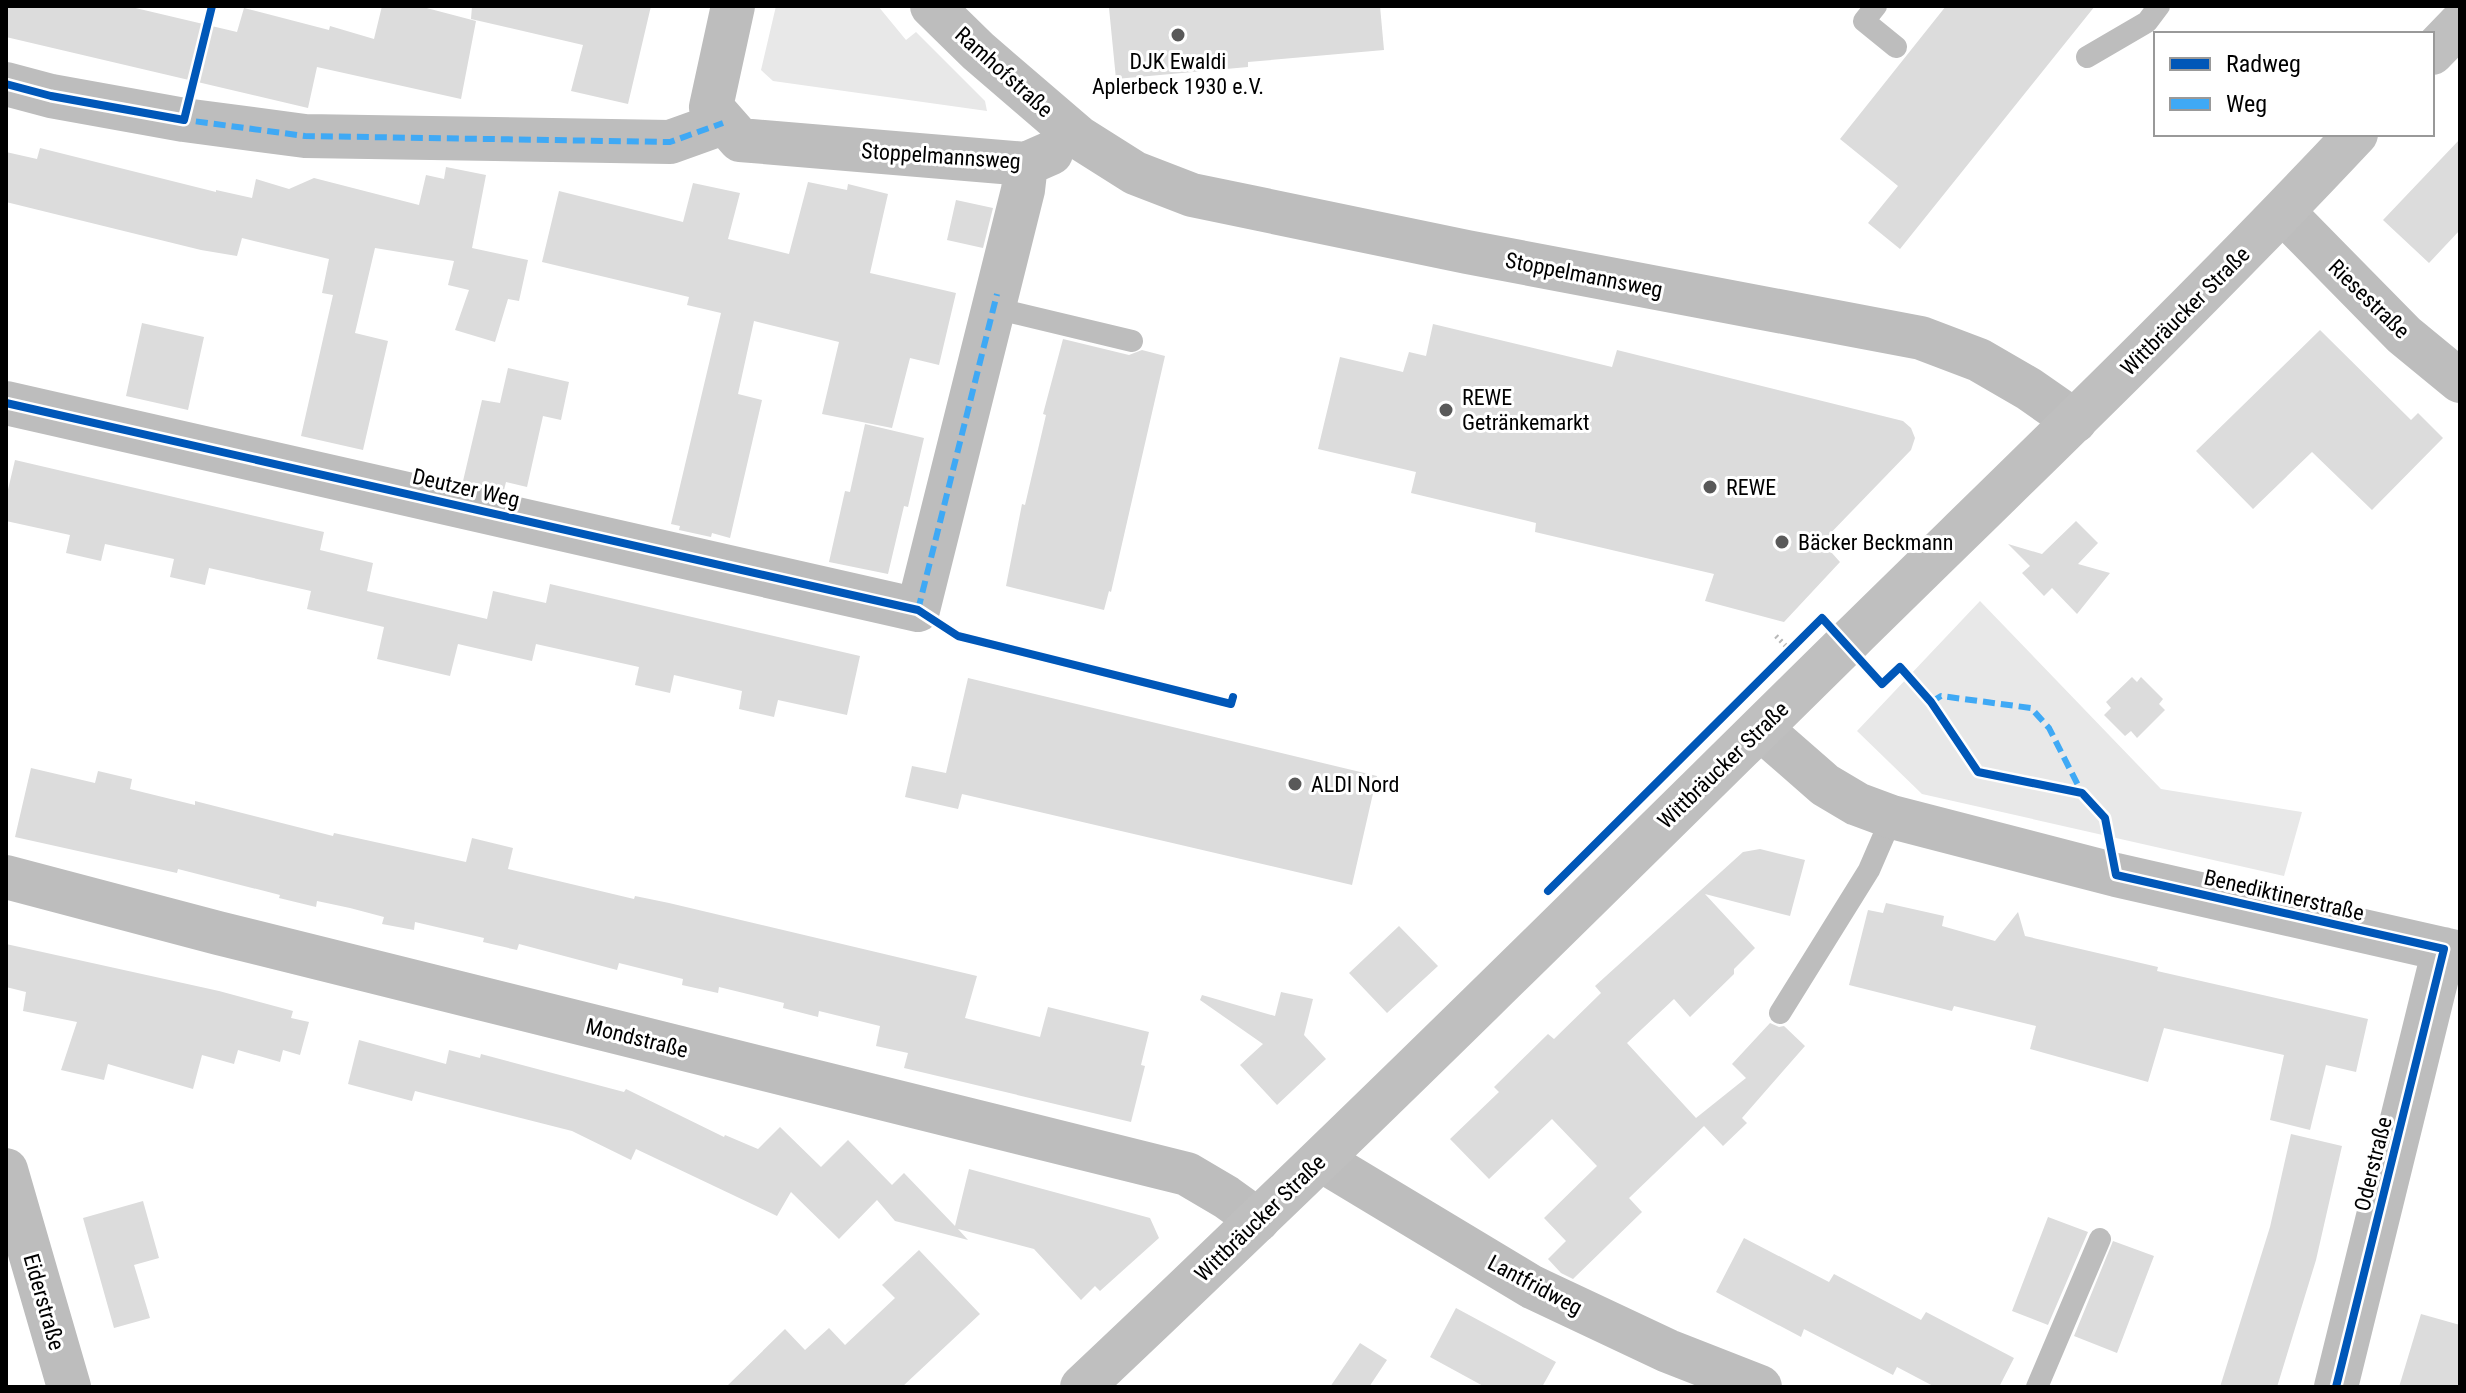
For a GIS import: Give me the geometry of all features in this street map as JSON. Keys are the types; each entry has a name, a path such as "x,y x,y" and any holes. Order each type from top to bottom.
{"main road":[{"path":"2434,51 2460,24"},
{"name":"Wittbräucker Straße","path":"1082,1387 1321,1160 2075,421 2354,136"}],"street":[{"path":"6,84 51,96 184,120 305,136 670,142 723,123 711,107 733,6"},
{"name":"Ramhofstraße","path":"932,6 978,51 1078,137"},
{"name":"Stoppelmannsweg","path":"723,123 740,140 1026,164 1078,137 1135,173 1192,195 1467,252 1921,338 1979,360 2009,376 2075,421"},
{"name":"Deutzer Weg","path":"6,403 918,610 1023,190 1026,164"},
{"name":"Riesestraße","path":"2283,212 2404,335 2460,381"},
{"name":"Benediktinerstraße","path":"1761,729 1825,785 1857,804 1892,817 2116,875 2452,951"},
{"name":"Mondstraße","path":"6,877 218,933 1187,1174 1258,1220"},
{"name":"Oderstraße","path":"2336,1387 2452,951"},
{"name":"Lantfridweg","path":"1321,1160 1532,1287 1668,1351 1760,1387"},
{"name":"Eiderstraße","path":"6,1170 69,1387"}],"lane":[{"path":"1876,6 1864,21 1896,47"},
{"path":"2087,57 2147,22 2159,6"},
{"path":"994,308 1132,341"},
{"path":"1780,1013 1869,870 1892,817"},
{"path":"2037,1387 2100,1239"}],"shaded area":[{"path":"776,6 878,6 906,40 916,32 985,101 987,111 773,81 761,70"},
{"path":"1980,601 2161,789 2302,812 2284,876 1922,794 1857,731"}],"building":[{"path":"6,6 127,6 237,32 244,8 329,30 330,26 374,39 382,6 419,6 476,21 461,99 317,67 308,108 6,37"},
{"path":"472,6 651,6 628,104 571,91 583,45 471,19"},
{"path":"1380,6 1384,50 1248,62 1248,67 1116,79 1109,8"},
{"path":"1946,6 2095,6 1900,249 1868,223 1898,186 1840,139"},
{"path":"2460,139 2460,230 2429,263 2383,220"},
{"path":"40,148 216,192 252,198 256,179 289,189 314,178 419,205 426,175 444,179 446,167 486,175 472,248 528,260 519,301 508,299 495,342 455,330 469,290 448,285 454,261 375,248 355,333 388,341 363,450 301,436 333,295 322,293 329,259 242,238 237,256 201,250 6,202 6,152 37,159"},
{"path":"808,182 847,190 848,184 888,194 870,273 956,293 939,365 910,358 892,428 822,414 839,342 754,321 738,394 762,400 730,538 679,530 680,526 671,524 721,313 687,305 689,297 542,262 559,191 683,222 693,183 740,193 728,239 789,254"},
{"path":"956,200 993,208 983,248 947,240"},
{"path":"142,323 204,337 188,410 126,396"},
{"name":"REWE","path":"1433,324 1612,367 1617,350 1903,421 1911,428 1915,438 1911,450 1822,542 1840,562 1784,622 1705,601 1714,574 1535,532 1536,523 1411,493 1416,472 1318,449 1340,357 1403,372 1409,352 1426,356"},
{"path":"2320,330 2411,420 2418,413 2443,438 2372,510 2312,452 2253,509 2196,451"},
{"path":"1063,339 1129,355 1142,350 1165,356 1111,592 1104,610 1006,586 1022,504 1025,505 1046,415 1043,414"},
{"path":"508,368 569,382 561,420 543,416 527,487 506,482 504,490 463,481 482,400 500,403"},
{"path":"865,424 924,438 888,574 829,562 845,491 850,492"},
{"path":"15,460 324,532 320,550 373,563 367,591 487,619 493,591 546,603 550,584 860,656 847,715 778,700 774,717 739,709 742,691 674,675 670,693 635,685 639,667 536,644 532,661 458,644 450,676 377,659 384,627 307,609 311,591 209,568 205,585 170,577 174,559 105,544 101,561 66,553 70,535 6,521 6,498"},
{"path":"2076,521 2098,543 2078,564 2110,573 2077,614 2052,588 2044,596 2022,573 2030,566 2008,544 2042,554"},
{"path":"2132,677 2137,682 2141,677 2163,699 2159,704 2165,710 2137,738 2131,731 2125,736 2104,715 2111,708 2106,702"},
{"path":"968,678 1377,776 1352,885 962,794 958,809 905,797 912,766 946,773"},
{"path":"31,768 95,783 98,771 132,779 130,789 195,805 195,801 333,836 334,833 466,862 472,838 513,848 508,869 634,899 635,896 669,903 977,976 965,1018 1040,1037 1048,1007 1149,1032 1141,1065 1145,1066 1131,1122 904,1068 908,1053 876,1046 880,1026 819,1011 818,1017 783,1008 784,1003 719,987 718,993 682,985 683,979 619,963 617,970 519,944 517,950 483,942 484,938 415,922 414,930 382,924 384,917 350,908 317,901 316,907 178,869 177,873 15,837"},
{"path":"1760,849 1805,860 1790,916 1705,894 1755,948 1734,969 1734,974 1690,1017 1674,999 1627,1043 1696,1118 1746,1078 1732,1064 1770,1023 1784,1026 1805,1046 1742,1118 1747,1123 1723,1146 1704,1126 1629,1198 1642,1212 1573,1279 1561,1273 1548,1259 1566,1241 1544,1218 1597,1166 1552,1119 1489,1179 1450,1139 1499,1092 1494,1087 1548,1034 1554,1039 1601,993 1595,986 1743,852"},
{"path":"1886,903 1944,916 1942,926 1995,941 2018,912 2025,936 2158,967 2157,971 2368,1019 2356,1072 2326,1065 2310,1130 2270,1120 2284,1055 2164,1028 2148,1082 2030,1049 2036,1026 1954,1006 1952,1011 1849,985 1868,910 1883,913"},
{"path":"1399,926 1438,966 1387,1013 1349,973"},
{"path":"6,944 219,991 293,1011 291,1018 309,1022 300,1055 283,1050 280,1062 238,1050 234,1064 202,1055 193,1089 108,1064 104,1080 61,1070 77,1022 23,1011 26,992 6,987"},
{"path":"1281,992 1313,999 1304,1035 1326,1059 1277,1105 1240,1065 1263,1044 1200,1000 1202,995 1275,1016"},
{"path":"359,1040 446,1064 449,1050 480,1058 481,1054 624,1092 626,1089 724,1137 758,1149 780,1127 821,1167 848,1140 892,1185 904,1173 955,1226 969,1169 1150,1218 1159,1238 1100,1291 1095,1286 1081,1300 1034,1249 958,1229 968,1240 895,1221 877,1200 839,1239 791,1192 777,1216 636,1149 631,1160 572,1131 415,1091 412,1101 348,1084"},
{"path":"2291,1134 2342,1146 2316,1260 2277,1387 2220,1387 2270,1227"},
{"path":"143,1201 159,1258 134,1265 150,1318 114,1328 83,1218"},
{"path":"2048,1217 2088,1232 2048,1325 2012,1311"},
{"path":"1744,1238 1829,1282 1834,1274 1921,1320 1926,1312 2014,1358 1999,1387 1935,1387 1897,1367 1893,1375 1804,1329 1801,1337 1716,1292"},
{"path":"2113,1241 2154,1256 2117,1353 2074,1336"},
{"path":"919,1250 980,1314 902,1387 726,1387 785,1329 805,1350 829,1328 845,1345 895,1298 882,1285"},
{"path":"1456,1308 1556,1362 1542,1387 1485,1387 1430,1357"},
{"path":"2421,1314 2460,1325 2460,1387 2399,1387"},
{"path":"1360,1343 1387,1360 1369,1387 1330,1387"}],"marked path":[{"path":"178,119 305,136 670,142 723,123"},
{"path":"918,610 997,294"},
{"path":"1931,702 1941,696 2031,708 2049,728 2082,793"}],"cycle path":[{"path":"6,84 51,96 184,120 212,6"},
{"path":"6,403 918,610 958,636 1231,704 1233,697"},
{"path":"1548,891 1822,618 1882,684 1900,667 1931,702 1978,772 2082,793 2105,818 2116,875 2444,949 2336,1387"}],"place":[{"name":"DJK Ewaldi Aplerbeck 1930 e.V.","path":"1178,35"},
{"name":"REWE Getränkemarkt","path":"1446,410"},
{"name":"REWE","path":"1710,487"},
{"name":"Bäcker Beckmann","path":"1782,542"},
{"name":"ALDI Nord","path":"1295,784"}]}
